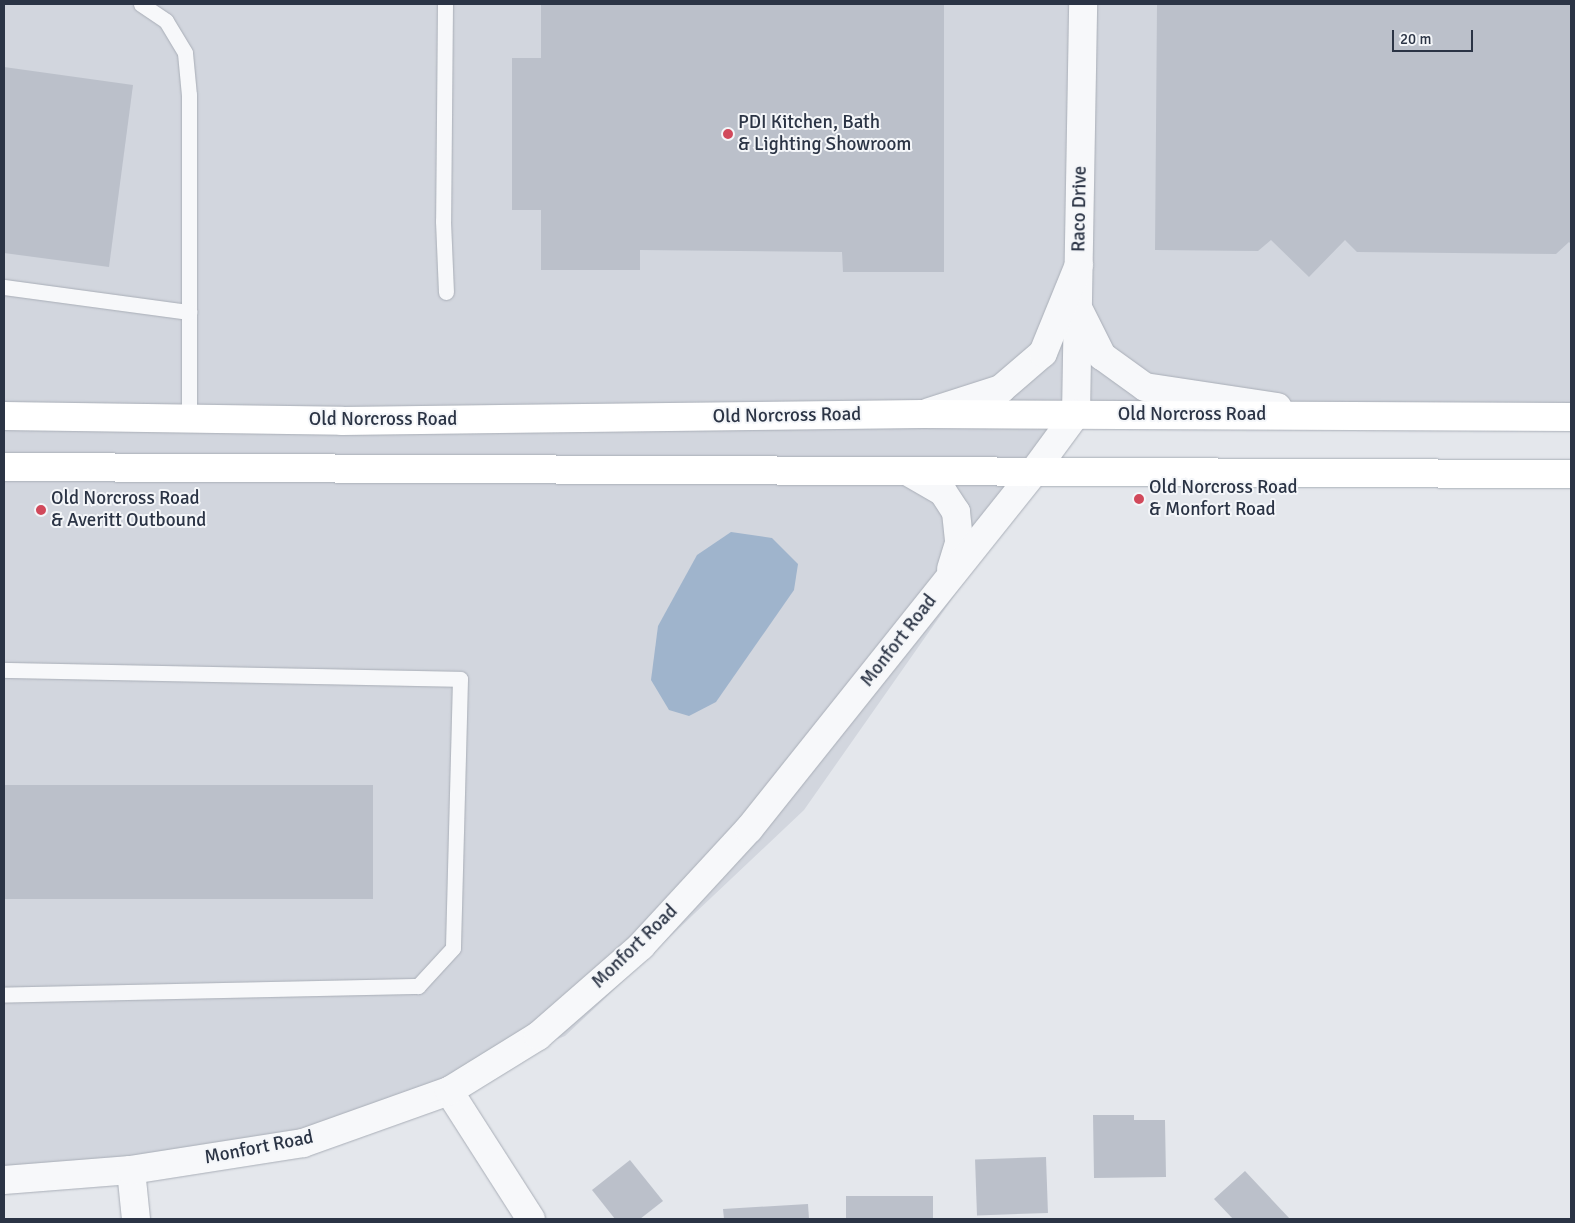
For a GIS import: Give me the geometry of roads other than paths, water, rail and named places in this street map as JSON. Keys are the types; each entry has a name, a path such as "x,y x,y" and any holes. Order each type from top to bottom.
{"main road":[{"name":"Old Norcross Road","path":"4,416 342,422 923,414 1571,417"},
{"path":"4,467 1032,474 1571,474"}],"street":[{"name":"Raco Drive","path":"1076,414 1083,4"},
{"path":"923,414 1001,389 1043,353 1079,265"},
{"path":"1078,308 1102,356 1145,387 1330,416"},
{"name":"Monfort Road","path":"4,1180 130,1170 303,1143 449,1091 538,1036 642,946 749,829 1032,474 1076,414"},
{"path":"910,473 944,492 956,512 960,543 948,578"},
{"path":"449,1091 531,1219"},
{"path":"130,1170 136,1219"}],"lane":[{"path":"141,4 166,21 185,53 189,95 189,419"},
{"path":"445,4 443,221 446,292"},
{"path":"4,287 189,312"},
{"path":"4,670 460,679 453,948 418,986 4,995"}],"water":[{"path":"731,532 772,538 798,564 794,590 716,702 689,716 669,710 651,680 658,626 697,555"}],"place":[{"name":"PDI Kitchen, Bath & Lighting Showroom","path":"728,134"},
{"name":"Old Norcross Road & Monfort Road","path":"1139,499"},
{"name":"Old Norcross Road & Averitt Outbound","path":"41,510"}]}
